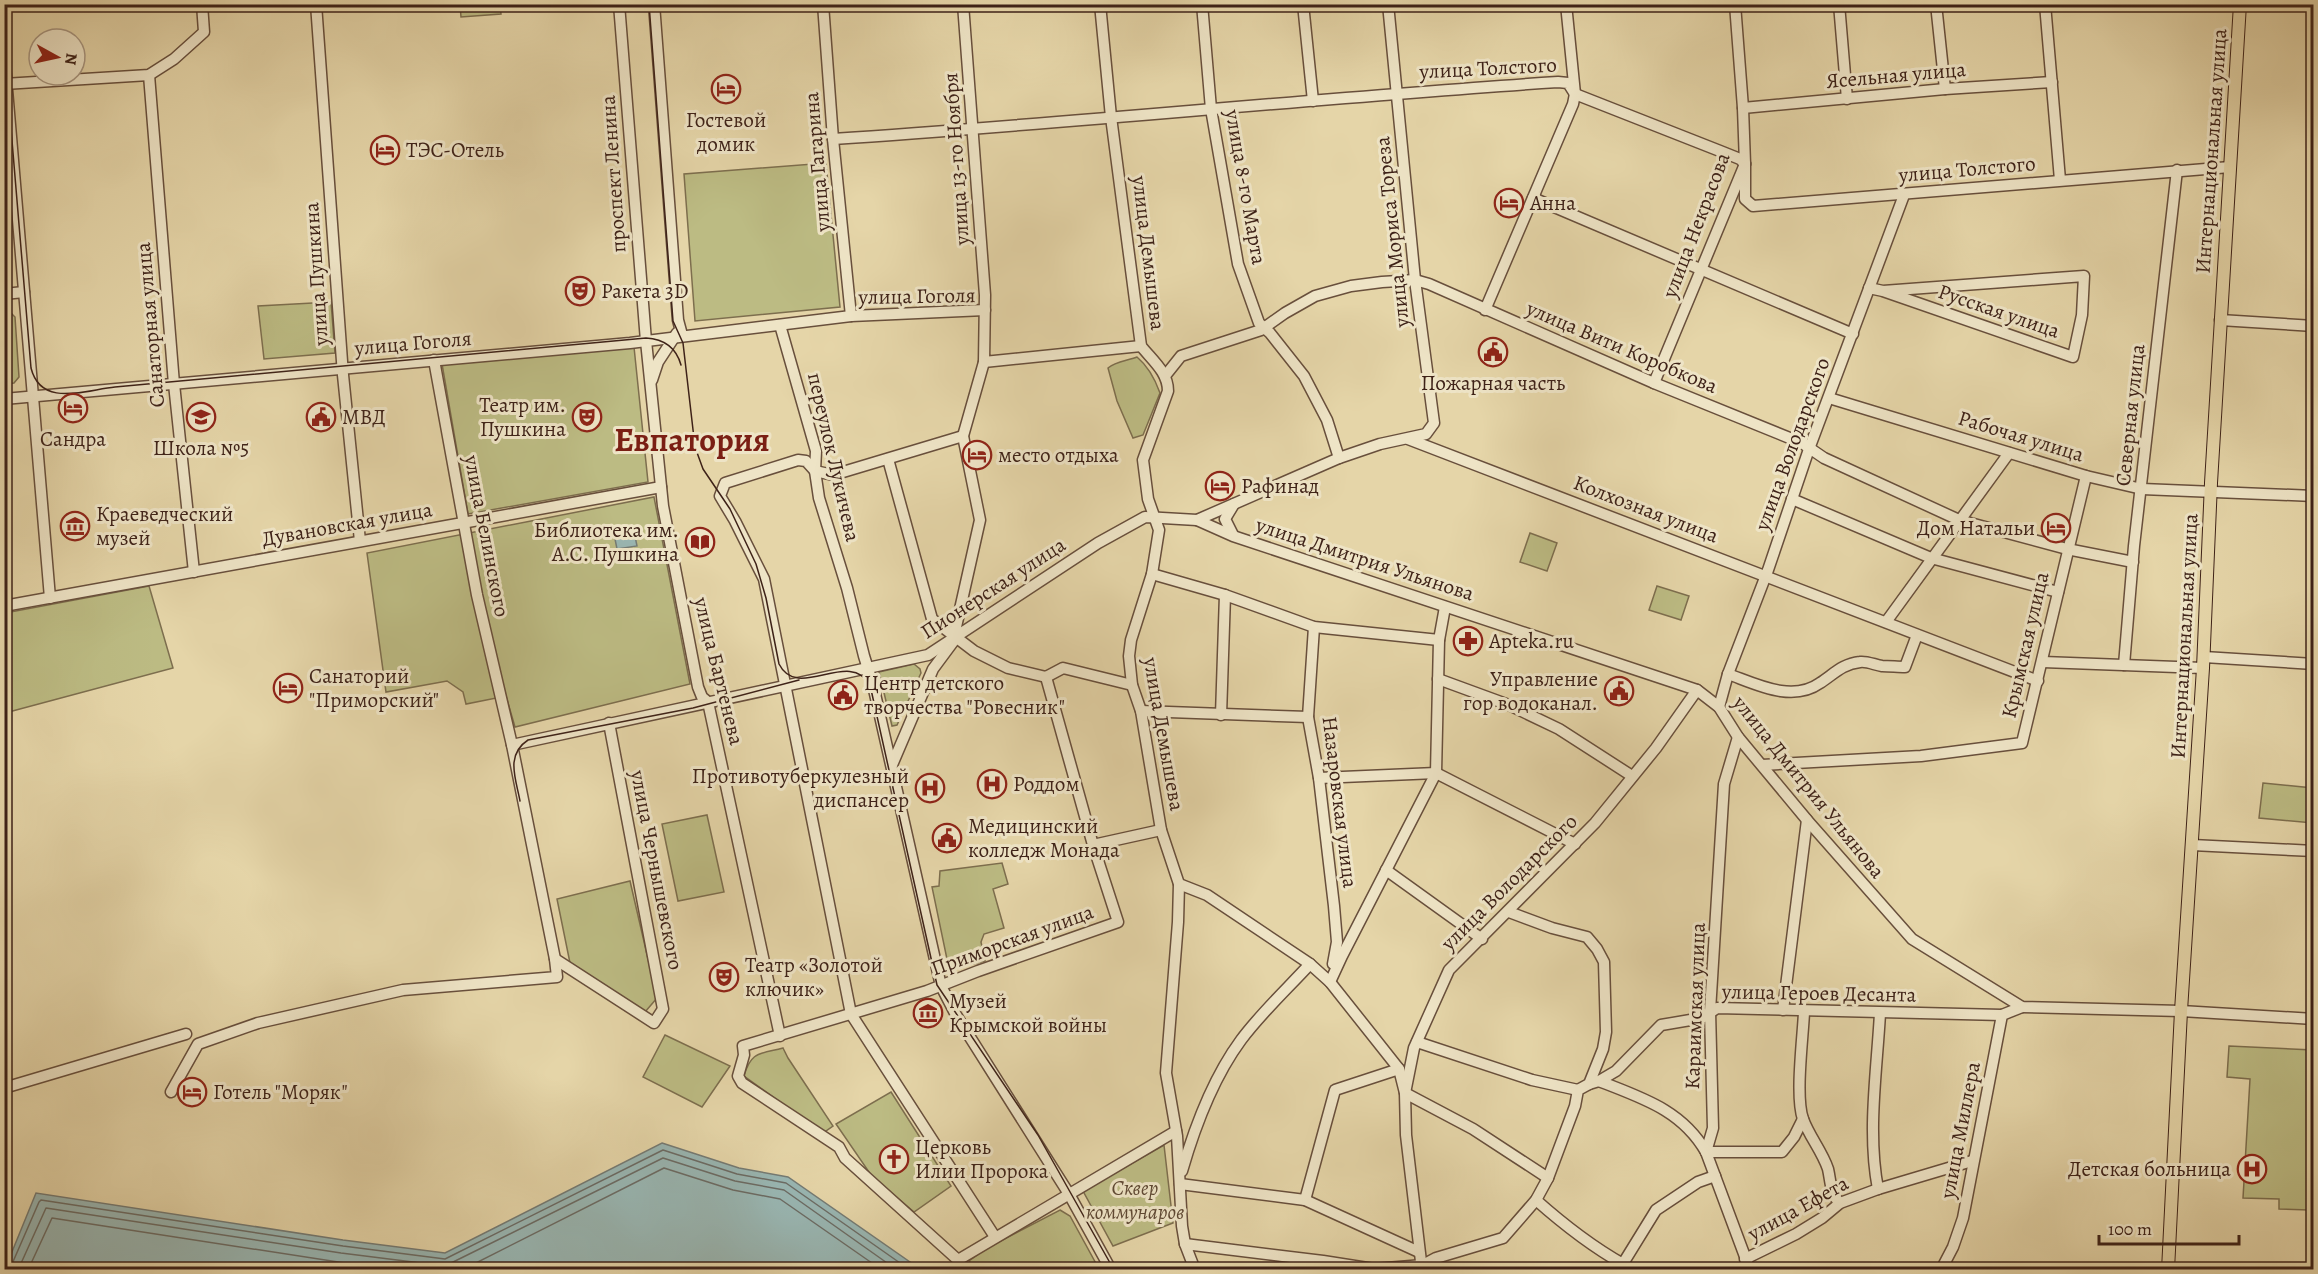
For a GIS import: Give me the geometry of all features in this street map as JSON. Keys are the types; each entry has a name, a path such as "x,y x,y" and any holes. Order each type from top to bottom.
{"main road":[{"name":"Интернациональная улица","path":"2168,1269 2181,1011 2204,663 2210,492 2240,4"}],"street":[{"path":"6,84 149,75 174,59 204,32 202,4"},
{"name":"улица Пушкина","path":"316,4 343,369 360,541"},
{"name":"проспект Ленина","path":"619,4 651,383"},
{"path":"651,383 658,362 679,335 654,4"},
{"name":"улица Гагарина","path":"823,4 833,139 851,316"},
{"name":"улица 13-го Ноября","path":"963,4 974,129 985,310"},
{"name":"улица Демышева","path":"1100,4 1141,346 1165,376 1168,391 1143,460 1148,499 1159,530 1152,574 1131,640 1129,656 1132,685 1141,711 1161,830 1179,884 1166,1073 1176,1127 1185,1244 1195,1269"},
{"name":"улица 8-го Марта","path":"1202,4 1211,109 1238,264 1257,318 1304,376 1327,420 1339,458"},
{"path":"1303,4 1313,101"},
{"name":"улица Мориса Тореза","path":"1388,4 1415,280 1434,423 1426,434 1408,439"},
{"path":"1485,310 1573,104 1575,94 1566,4"},
{"name":"улица Некрасова","path":"1654,383 1745,165 1735,4"},
{"path":"1839,4 1847,99"},
{"path":"1936,4 1945,89"},
{"path":"2045,4 2060,180"},
{"path":"4,54 50,598"},
{"name":"Санаторная улица","path":"149,75 174,384 194,572"},
{"name":"улица Толстого","path":"833,139 1558,82 1568,83 1575,94 1740,159 1745,165 1745,200 1753,206 2230,166"},
{"name":"Ясельная улица","path":"1743,108 1945,89 2052,82"},
{"name":"Северная улица","path":"2124,665 2133,562 2177,170"},
{"name":"улица Володарского","path":"1719,707 1728,674 1766,576 1809,449 1904,195"},
{"path":"1533,198 1852,334"},
{"name":"Русская улица","path":"1869,288 2073,357 2082,315 2084,276 1883,291"},
{"name":"улица Вити Коробкова","path":"1165,376 1180,356 1264,328 1315,296 1351,286 1415,280 1429,284 1654,383 1802,443 1809,449 1959,520 2067,549 2133,562"},
{"path":"4,294 24,292"},
{"name":"улица Гоголя","path":"4,399 646,341 679,335 851,316 985,310 984,362"},
{"path":"2220,320 2313,326"},
{"name":"переулок Лукичева","path":"780,325 816,451 815,471 819,498 847,588 868,668 892,765 940,986 1069,1194 1111,1269"},
{"path":"892,765 933,669 956,638 956,627 980,520 963,436 984,362 1141,346"},
{"name":"улица Белинского","path":"434,360 463,522 496,684 512,745"},
{"name":"улица Бартенева","path":"651,383 667,531 698,687 702,697 708,702 780,1036"},
{"name":"Рабочая улица","path":"1829,398 2086,476 2142,489 2313,496"},
{"path":"963,436 833,475 815,471 806,461 798,460 725,483 720,496 764,579 851,1014 995,1237 1176,1127 1186,1129 1197,1125"},
{"path":"1197,520 1339,458 1380,444 1408,439"},
{"name":"Колхозная улица","path":"1408,439 2038,681"},
{"path":"1886,622 2009,453"},
{"path":"888,459 932,619 974,651 1008,668 1047,677 1063,668 1132,685"},
{"name":"Крымская улица","path":"1762,765 1921,756 2022,743 2086,476"},
{"name":"Дувановская улица","path":"4,606 661,487"},
{"path":"1792,499 1931,558 2058,592"},
{"path":"1233,536 1225,519 1236,502"},
{"name":"Пионерская улица","path":"512,745 928,655 1098,543 1145,517 1197,520"},
{"name":"улица Дмитрия Ульянова","path":"1197,520 1233,536 1697,690 1719,707 1738,737 1807,820 1912,939 2022,1007"},
{"path":"1152,574 1225,595 1314,627 1438,640"},
{"path":"1221,715 1225,595"},
{"path":"1330,982 1436,773 1438,640 1444,607"},
{"name":"Назаровская улица","path":"1314,627 1308,717 1319,778 1337,942 1330,982"},
{"path":"1728,674 1783,692 1811,689 1841,666 1862,661 1880,666 1905,667 1917,635"},
{"path":"928,655 933,669"},
{"path":"2043,662 2124,665 2313,663"},
{"name":"Приморская улица","path":"995,1237 958,1260 845,1158 839,1147 742,1083 738,1076 744,1055 743,1046 940,986 1118,922 1093,845 1047,677"},
{"path":"1438,679 1509,705 1559,729 1632,776"},
{"name":"улица Володарского","path":"1425,1268 1419,1252 1406,1135 1405,1093 1414,1048 1449,970 1575,844 1682,714 1697,690"},
{"path":"1141,711 1308,717"},
{"name":"улица Чернышевского","path":"555,959 654,1023 663,1009 609,723"},
{"name":"Караимская улица","path":"1706,1152 1713,1128 1710,1011 1724,784 1738,737"},
{"path":"171,1092 198,1044 248,1026 326,1006 403,990 557,978 512,745"},
{"path":"1319,778 1436,773 1575,844"},
{"path":"1782,1010 1807,820"},
{"path":"1093,845 1161,830"},
{"path":"2192,845 2313,851"},
{"path":"1386,870 1482,939"},
{"path":"1179,884 1207,895 1310,964 1330,982 1399,1069 1405,1093 1473,1130 1548,1178"},
{"path":"1509,912 1587,938 1597,949 1604,962 1606,1032 1594,1083 1661,1108 1677,1117 1697,1136 1706,1152 1748,1264"},
{"path":"1310,964 1241,1040 1213,1088 1197,1125 1180,1182 1305,1200 1419,1252"},
{"path":"2002,1015 2022,1007 2181,1011 2313,1018"},
{"name":"улица Героев Десанта","path":"1578,1090 1616,1071 1661,1025 1702,1018 1717,1008 1804,1012 2002,1015"},
{"path":"1804,1012 1800,1102 1803,1119 1828,1169 1833,1197 1840,1203"},
{"path":"1878,1189 1875,1174 1874,1130 1880,1013"},
{"name":"улица Миллера","path":"1941,1269 1953,1247 1963,1218 1972,1161 2002,1015"},
{"path":"4,1088 186,1034"},
{"path":"1185,1244 1374,1269 1425,1268 1436,1258 1503,1238 1536,1200 1548,1178 1575,1106 1578,1090 1532,1080 1417,1042"},
{"path":"1305,1200 1335,1090 1399,1069"},
{"path":"1706,1152 1782,1152 1794,1137 1803,1119"},
{"name":"улица Ефета","path":"1748,1264 1822,1218 1840,1203 1878,1189 1972,1161"},
{"path":"1536,1200 1562,1223 1621,1267 1656,1210 1698,1182 1715,1176"}],"green space":[{"path":"460,5 500,5 501,14 461,17"},
{"path":"826,163 840,307 695,321 684,174"},
{"path":"331,302 335,353 264,359 258,306"},
{"path":"5,311 9,311 15,317 19,377 14,383 5,384"},
{"path":"634,347 648,482 468,514 442,364"},
{"path":"1137,357 1151,374 1160,393 1143,435 1133,438 1117,401 1108,368 1118,362"},
{"path":"654,497 690,684 515,727 506,696 466,704 463,692 447,681 386,692 367,553"},
{"path":"1530,533 1557,543 1547,571 1520,562"},
{"path":"149,586 173,668 5,713 5,613"},
{"path":"1657,586 1689,596 1681,620 1649,610"},
{"path":"914,664 921,673 897,725 892,726 879,672"},
{"path":"2263,783 2313,788 2313,823 2259,818"},
{"path":"707,815 724,892 678,901 662,824"},
{"path":"1002,863 1008,884 993,889 1004,928 984,934 981,942 985,961 958,968 948,964 932,887 939,886 940,871"},
{"path":"630,881 657,998 645,1012 570,963 557,899"},
{"path":"665,1035 730,1066 702,1107 643,1077"},
{"path":"2229,1046 2313,1050 2309,1210 2279,1209 2279,1199 2243,1198 2250,1079 2227,1077"},
{"path":"783,1048 833,1126 823,1133 744,1076 753,1058 762,1053"},
{"path":"891,1092 951,1186 914,1212 871,1175 836,1124"},
{"name":"Сквер коммунаров","path":"1164,1145 1173,1223 1113,1246 1083,1191"},
{"path":"1060,1210 1070,1216 1099,1269 978,1269 969,1261 987,1248"}],"water":[{"path":"633,526 637,546 617,549 613,529"},
{"path":"662,1143 739,1168 788,1177 920,1269 5,1269 36,1193 343,1240 445,1253"}],"tram line":[{"path":"649,4 673,321 683,343 695,447 703,469 730,509 756,564 766,598 779,664 788,674 798,678 850,671 861,675 870,685 937,985 1038,1135 1114,1270"},
{"path":"4,45 31,368 36,380 44,388 66,394 115,387 646,338 668,345 676,353 681,365"},
{"path":"520,801 514,760 516,753 528,740 693,708 799,680"}],"place":[{"name":"Гостевой домик","path":"726,89"},
{"name":"ТЭС-Отель","path":"385,150"},
{"name":"Анна","path":"1509,203"},
{"name":"Ракета 3D","path":"580,291"},
{"name":"Пожарная часть","path":"1493,352"},
{"name":"Сандра","path":"73,408"},
{"name":"Школа №5","path":"201,417"},
{"name":"МВД","path":"321,417"},
{"name":"Театр им. Пушкина","path":"587,417"},
{"name":"место отдыха","path":"977,455"},
{"name":"Рафинад","path":"1220,486"},
{"name":"Краеведческий музей","path":"75,526"},
{"name":"Дом Натальи","path":"2056,528"},
{"name":"Библиотека им. А.С. Пушкина","path":"700,542"},
{"name":"Apteka.ru","path":"1468,641"},
{"name":"Санаторий \"Приморский\"","path":"288,688"},
{"name":"Управление гор водоканал.","path":"1619,691"},
{"name":"Центр детского творчества \"Ровесник\"","path":"843,695"},
{"name":"Роддом","path":"992,784"},
{"name":"Противотуберкулезный диспансер","path":"930,788"},
{"name":"Медицинский колледж Монада","path":"947,838"},
{"name":"Театр «Золотой ключик»","path":"724,977"},
{"name":"Музей Крымской войны","path":"928,1013"},
{"name":"Готель \"Моряк\"","path":"192,1092"},
{"name":"Церковь Илии Пророка","path":"894,1159"},
{"name":"Детская больница","path":"2252,1169"}],"district":[{"name":"Евпатория","path":"692,439"}]}
